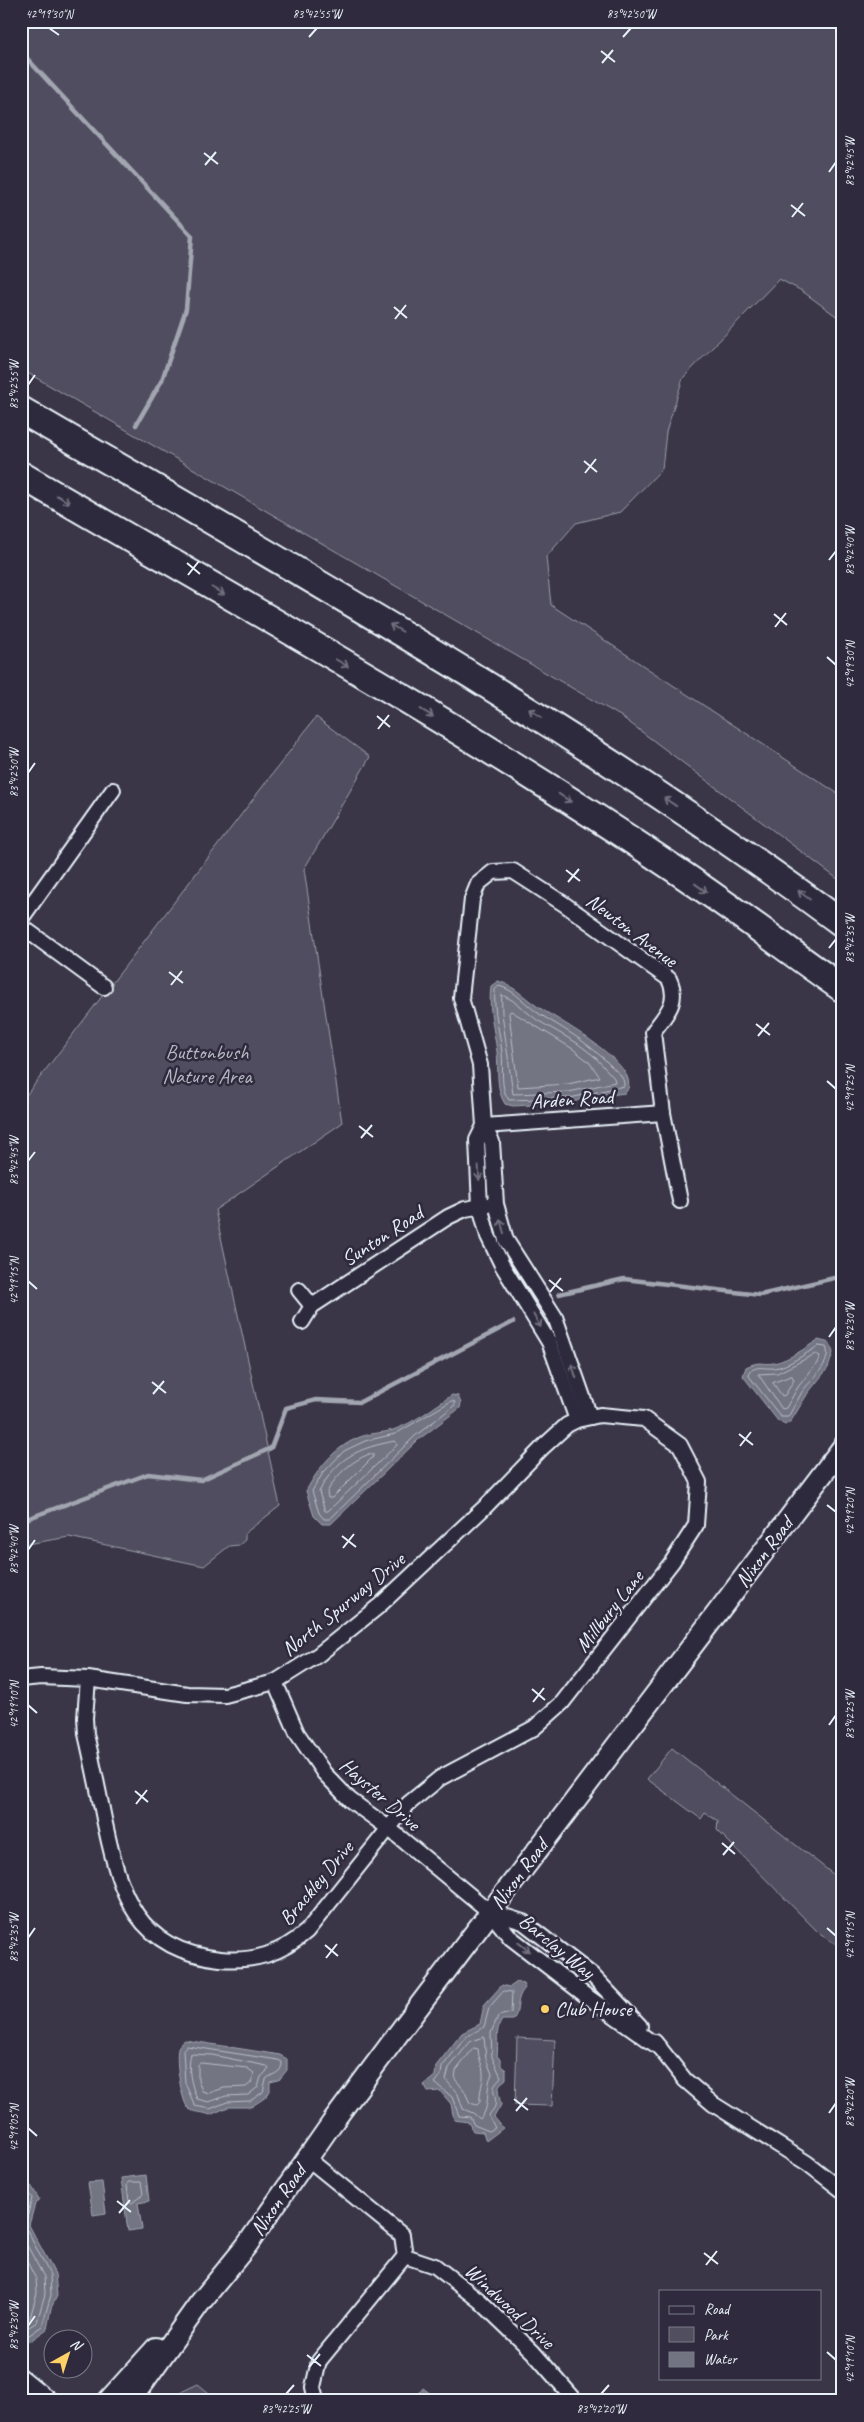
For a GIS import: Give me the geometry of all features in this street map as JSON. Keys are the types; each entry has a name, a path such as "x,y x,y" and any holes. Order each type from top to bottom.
{"highway":[{"path":"21,410 412,638 530,710 664,798 843,924"},
{"path":"21,475 385,688 546,786 665,862 843,989"}],"main road":[{"name":"Nixon Road","path":"130,2401 199,2304 247,2245 308,2158 490,1912 843,1447"},
{"name":"Nixon Road","path":"108,2401 199,2304"},
{"path":"21,2380 46,2401"}],"street":[{"path":"21,919 113,790"},
{"name":"Newton Avenue","path":"484,1126 480,1065 461,998 472,899 478,884 493,872 513,870 669,979 674,991 672,1005 653,1032 663,1113 680,1201"},
{"path":"21,926 104,987"},
{"name":"Arden Road","path":"484,1126 663,1113"},
{"path":"484,1126 492,1142 496,1204 506,1240 554,1318 563,1339 583,1419"},
{"path":"484,1126 477,1140 480,1206 488,1236 495,1252 549,1342 583,1419"},
{"name":"Sunton Road","path":"302,1322 312,1306 448,1217 465,1209 496,1204"},
{"path":"299,1290 312,1306"},
{"path":"549,1342 563,1339"},
{"name":"Millbury Lane","path":"387,1827 408,1804 440,1778 534,1728 562,1703 672,1562 696,1525 699,1482 680,1445 644,1419 600,1415 583,1419"},
{"name":"North Spurway Drive","path":"21,1679 41,1677 88,1680 187,1694 225,1695 275,1682 318,1655 380,1606 486,1506 543,1447 567,1425 583,1419"},
{"name":"Brackley Drive","path":"88,1680 85,1718 86,1734 116,1872 126,1897 141,1921 158,1937 180,1949 213,1958 229,1960 262,1957 287,1948 307,1931 328,1906 387,1827"},
{"name":"Hayster Drive","path":"275,1682 297,1733 324,1773 350,1800 387,1827 490,1912"},
{"name":"Barclay Way","path":"490,1912 511,1938 585,1995 660,2048"},
{"name":"Barclay Way","path":"490,1912 523,1922 592,1975 660,2048 685,2080 713,2104 807,2163 843,2192"},
{"path":"308,2158 402,2235 405,2256 319,2361 313,2387 316,2401"},
{"name":"Windwood Drive","path":"405,2256 435,2266 480,2301 533,2352 576,2401"}],"green space":[{"path":"21,21 843,21 843,321 802,291 779,279 683,378 666,432 662,469 620,512 576,523 546,557 551,605 843,797 843,883 622,717 21,369"},
{"name":"Buttonbush Nature Area","path":"316,717 370,757 304,869 342,1123 215,1210 280,1506 245,1533 245,1540 239,1545 229,1546 204,1566 69,1537 21,1545 21,1102"},
{"path":"672,1748 843,1882 843,1948 821,1935 717,1830 718,1821 705,1813 701,1819 647,1779"},
{"path":"517,2038 555,2040 552,2106 515,2105"},
{"path":"198,2384 214,2397 213,2401 162,2401"}],"water":[{"path":"498,981 510,986 599,1046 624,1071 629,1083 625,1093 581,1099 572,1103 513,1106 505,1104 500,1092 490,1002 491,986"},
{"path":"818,1340 830,1343 833,1353 828,1368 808,1393 791,1421 785,1425 778,1421 743,1376 746,1367 758,1363 780,1361"},
{"path":"452,1395 458,1396 461,1403 460,1408 418,1440 331,1524 322,1524 314,1516 306,1491 329,1458 353,1440 393,1430 409,1423"},
{"path":"517,1982 523,1984 525,1988 520,1997 517,2012 513,2020 502,2020 497,2033 497,2056 501,2060 501,2066 506,2070 506,2079 500,2084 498,2091 501,2105 494,2117 503,2128 486,2141 483,2132 473,2131 468,2122 454,2120 451,2104 440,2091 428,2092 424,2085 435,2076 436,2066 462,2033 480,2024 484,2005 502,1985 510,1987"},
{"path":"185,2040 280,2055 287,2059 287,2070 279,2080 270,2082 270,2091 266,2097 251,2107 228,2107 210,2115 192,2111 185,2103 183,2096 177,2058 179,2046"},
{"path":"146,2175 149,2201 138,2203 142,2229 128,2231 121,2178"},
{"path":"21,2177 32,2187 39,2199 35,2204 29,2225 55,2274 57,2296 51,2308 47,2329 42,2330 42,2333 30,2341 21,2343"},
{"path":"102,2182 106,2213 93,2215 88,2183"},
{"path":"423,2388 440,2401 414,2401"}],"waterway":[{"path":"21,52 192,236 186,309 162,380 136,425"},
{"path":"559,1294 624,1279 760,1295 843,1276"},
{"path":"21,1521 148,1474 201,1480 271,1448 286,1408 316,1400 360,1402 513,1322"}],"place":[{"name":"Club House","path":"545,2009"}]}
